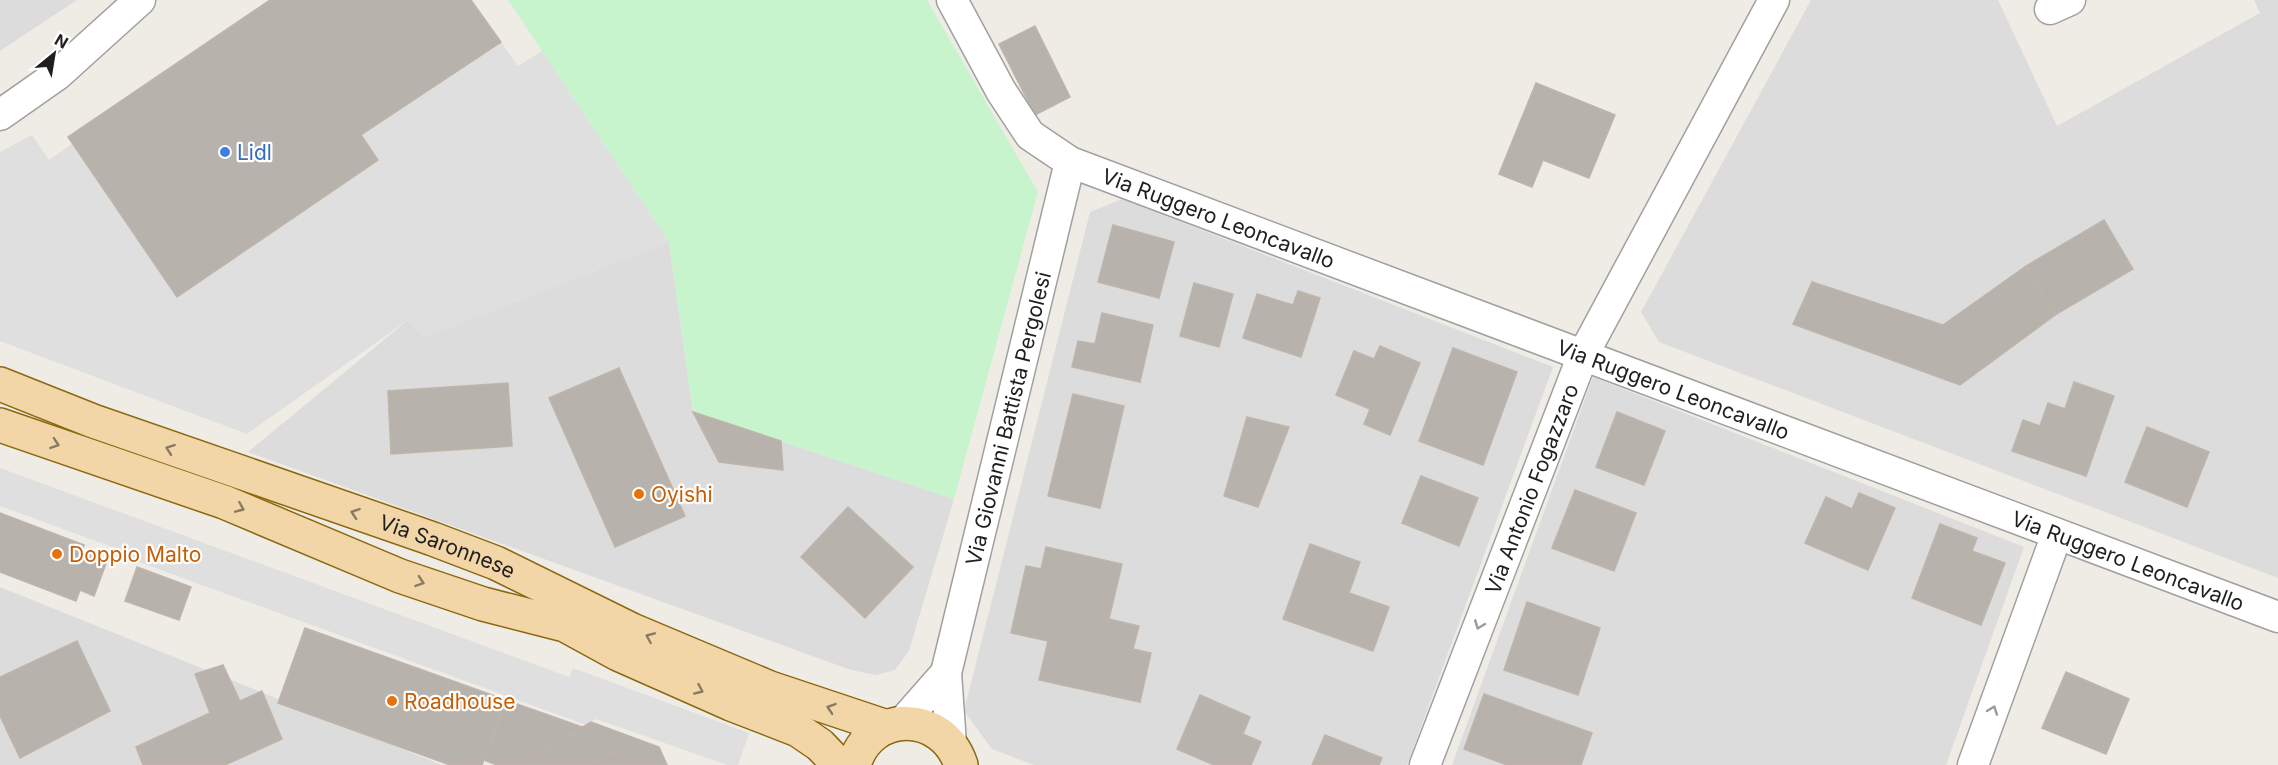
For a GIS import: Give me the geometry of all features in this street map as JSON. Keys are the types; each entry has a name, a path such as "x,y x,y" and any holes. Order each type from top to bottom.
{"main road":[{"name":"Via Saronnese","path":"0,384 103,425 496,563 654,639 770,687 894,725 917,724 932,729 961,757"},
{"name":"Via Saronnese","path":"0,425 224,501 400,576 483,604 565,625 618,654 731,704 798,730 820,745 839,765"},
{"path":"854,765 861,748 873,735 894,725"}],"street":[{"path":"0,114 57,75 140,0"},
{"name":"Via Ruggero Leoncavallo","path":"952,0 1001,90 1030,135 1070,162 2278,617"},
{"name":"Via Antonio Fogazzaro","path":"1425,765 1583,355 1774,0"},
{"name":"Via Giovanni Battista Pergolesi","path":"961,757 946,673 1070,162"},
{"path":"1973,765 2057,534"},
{"name":"Via Giovanni Battista Pergolesi","path":"894,725 946,673"}],"shaded area":[{"path":"0,0 77,0 0,51"},
{"path":"1811,0 1998,0 2057,126 2260,13 2254,0 2278,0 2278,578 1659,342 1641,312"},
{"path":"501,42 518,66 542,51 669,242 424,337 408,320 247,434 0,341 0,152 32,135 49,160 73,143 177,296 378,160 361,135"},
{"path":"1122,199 1553,367 1407,765 1034,765 992,749 964,711 1090,212"},
{"path":"669,242 693,412 954,499 909,651 895,670 876,675 851,670 248,452 408,320 424,337"},
{"path":"1593,377 2024,547 1946,765 1452,765"},
{"path":"0,468 569,677 573,668 749,733 738,765 727,765 596,719 586,725 117,554 118,549 0,506"},
{"path":"0,587 442,765 0,765"}],"green space":[{"path":"508,0 927,0 1038,192 954,499 693,412 669,242"}],"building":[{"name":"Lidl","path":"270,0 471,0 501,42 361,135 378,160 177,297 68,137"},
{"path":"1035,26 1070,97 1035,115 999,44"},
{"path":"1536,83 1615,115 1589,178 1543,160 1532,187 1499,174"},
{"path":"2104,220 2133,269 2055,315 2026,266"},
{"path":"1113,225 1174,242 1159,298 1098,282"},
{"path":"2026,266 2055,315 1960,385 1793,324 1812,282 1943,325"},
{"path":"1194,283 1233,294 1219,347 1180,336"},
{"path":"1298,291 1320,298 1301,357 1243,338 1257,294 1293,305"},
{"path":"1102,313 1153,325 1140,382 1072,367 1078,341 1095,344"},
{"path":"1380,346 1420,363 1390,435 1364,424 1370,409 1336,395 1354,351 1374,359"},
{"path":"1453,348 1517,372 1483,465 1419,441"},
{"path":"619,368 685,516 615,547 549,398"},
{"path":"2074,382 2114,396 2086,476 2012,451 2023,420 2040,426 2048,403 2065,409"},
{"path":"508,383 512,446 391,454 388,391"},
{"path":"1073,394 1124,406 1100,508 1048,496"},
{"path":"693,412 781,441 783,470 719,462"},
{"path":"1617,412 1665,431 1644,485 1596,467"},
{"path":"1247,417 1289,427 1258,507 1224,496"},
{"path":"2147,427 2209,452 2187,507 2125,482"},
{"path":"1421,476 1478,498 1459,546 1402,523"},
{"path":"1575,490 1636,513 1614,571 1552,548"},
{"path":"1859,493 1895,508 1868,570 1805,543 1826,497 1852,509"},
{"path":"848,507 913,567 865,618 801,557"},
{"path":"0,513 84,545 82,552 107,561 94,596 80,590 76,601 0,572"},
{"path":"1940,524 1977,538 1972,551 2005,563 1981,625 1912,598"},
{"path":"1310,544 1360,562 1349,593 1389,607 1373,651 1283,619"},
{"path":"1046,547 1122,564 1109,619 1139,626 1133,649 1151,653 1140,702 1039,680 1048,641 1011,633 1026,566 1041,569"},
{"path":"137,567 191,587 179,620 125,601"},
{"path":"1527,602 1600,628 1578,695 1504,670"},
{"path":"305,628 506,700 482,765 450,765 278,703"},
{"path":"77,641 110,711 20,758 0,716 0,677"},
{"path":"223,665 240,701 262,691 282,739 225,765 143,765 136,747 210,713 195,674"},
{"path":"2066,672 2129,699 2106,754 2042,728"},
{"path":"1484,694 1592,733 1581,765 1507,765 1464,749"},
{"path":"1200,695 1250,717 1243,734 1261,742 1251,765 1214,765 1177,749"},
{"path":"506,700 582,727 519,765 497,765 484,760"},
{"path":"591,722 659,747 667,765 622,765 616,751 586,765 572,733"},
{"path":"572,733 586,765 520,765 520,764"},
{"path":"1325,735 1382,758 1379,765 1312,765"},
{"path":"616,751 622,765 586,765"}],"place":[{"name":"Lidl","path":"225,152"},
{"name":"Oyishi","path":"639,494"},
{"name":"Doppio Malto","path":"57,554"},
{"name":"Roadhouse","path":"392,701"}]}
